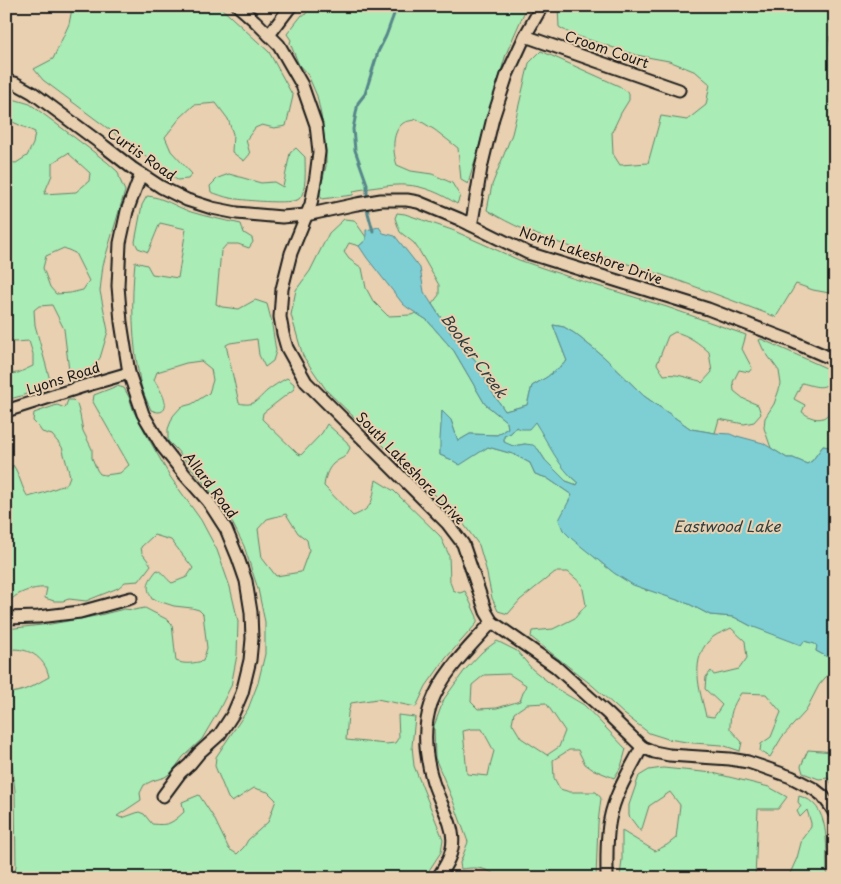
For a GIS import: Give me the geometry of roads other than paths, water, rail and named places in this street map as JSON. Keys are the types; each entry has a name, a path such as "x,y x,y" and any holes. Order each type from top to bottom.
{"street":[{"name":"South Lakeshore Drive","path":"238,6 256,21 279,45 302,85 316,126 319,152 316,176 310,204 291,253 282,289 280,318 287,348 306,382 447,523 463,544 486,612 492,622"},
{"path":"269,35 291,6"},
{"path":"471,225 480,168 493,118 507,75 525,36 542,6"},
{"name":"Croom Court","path":"525,36 679,90"},
{"name":"Curtis Road","path":"6,81 15,83 33,93 141,174 187,200 212,208 258,216 306,215"},
{"name":"Allard Road","path":"141,174 127,211 120,243 118,286 121,322 129,373 143,414 162,446 208,500 226,529 246,581 252,612 250,660 242,694 220,734 180,773 163,796"},
{"name":"North Lakeshore Drive","path":"306,215 381,200 418,202 528,253 708,309 791,340 835,360"},
{"name":"Lyons Road","path":"6,411 129,373"},
{"path":"6,618 38,617 80,612 131,598"},
{"path":"437,878 447,864 453,840 452,829 428,765 425,744 426,724 430,705 437,688 447,673 492,622 555,666 642,747 669,755 730,759 763,766 814,789 824,796 835,814"},
{"path":"607,878 610,819 615,803 642,747"}],"water":[{"name":"Eastwood Lake","path":"379,227 383,233 395,236 420,268 424,292 452,335 476,361 492,392 505,411 527,405 532,386 567,361 553,325 564,327 574,333 604,357 644,396 691,429 730,434 763,443 787,458 793,458 807,464 812,461 823,446 835,448 835,661 816,651 817,646 815,644 804,641 801,645 751,626 734,617 710,615 689,604 633,585 614,573 563,530 559,520 572,495 547,478 535,474 530,463 513,454 488,447 460,465 440,455 442,411 451,420 458,441 470,434 497,435 508,428 507,422 485,404 454,351 427,320 403,304 367,258 359,246 366,240 366,230","holes":["535,422 559,462 578,483 577,485 566,481 533,445 513,446 504,442 504,436 511,433 516,427 529,429"]}],"waterway":[{"name":"Booker Creek","path":"367,200 367,184 355,150 353,129 358,103 365,94 378,52 397,6"},
{"name":"Booker Creek","path":"367,206 373,231"}]}
